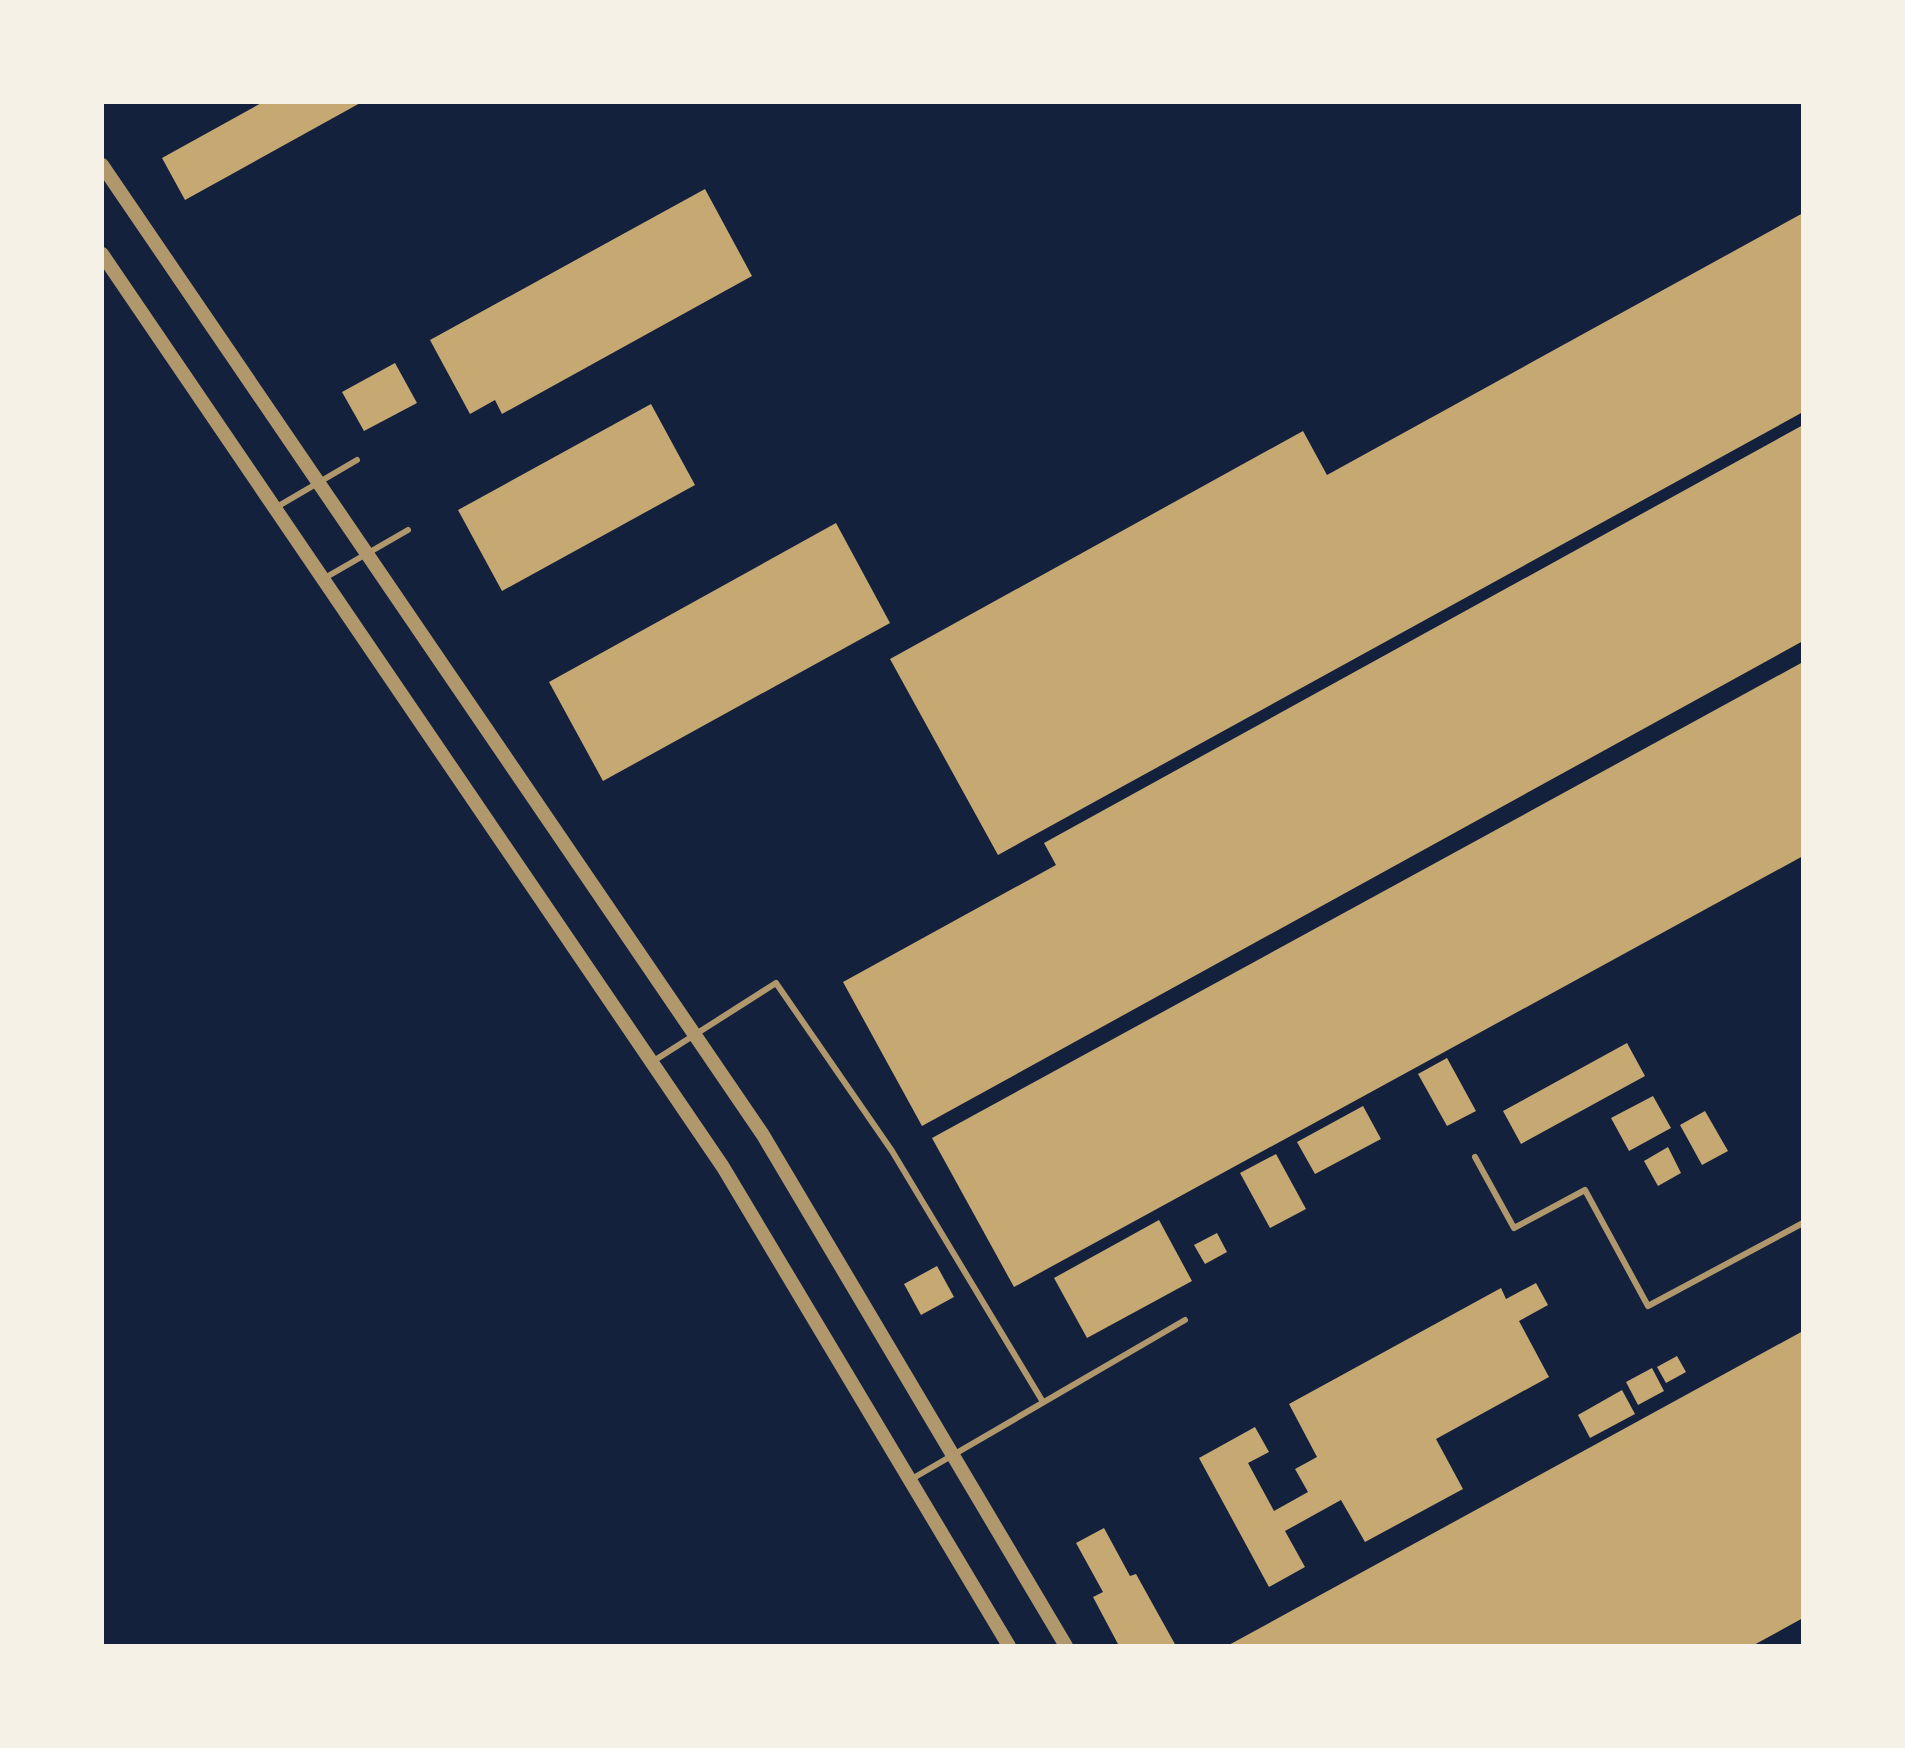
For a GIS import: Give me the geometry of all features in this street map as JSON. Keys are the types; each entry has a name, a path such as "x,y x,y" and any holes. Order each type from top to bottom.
{"street":[{"path":"102,165 763,1135 1066,1646"},
{"path":"102,254 723,1167 1009,1646"}],"lane":[{"path":"275,508 357,460"},
{"path":"323,579 408,530"},
{"path":"652,1062 776,983 892,1151 1043,1402"},
{"path":"1475,1157 1514,1228 1585,1190 1648,1306 1803,1223"},
{"path":"910,1480 1185,1320"}],"building":[{"path":"263,102 362,102 185,200 162,158"},
{"path":"705,189 752,276 502,414 495,400 470,414 430,340"},
{"path":"1803,213 1803,412 998,855 890,659 1303,431 1327,475"},
{"path":"395,363 417,403 364,431 342,392"},
{"path":"651,404 695,485 502,591 458,510"},
{"path":"1803,425 1803,641 922,1126 843,982 1056,865 1044,843"},
{"path":"836,523 890,623 603,781 549,682"},
{"path":"1803,662 1803,856 1014,1287 932,1138"},
{"path":"1627,1043 1645,1076 1521,1144 1503,1111"},
{"path":"1447,1058 1476,1111 1447,1126 1418,1074"},
{"path":"1653,1096 1671,1128 1629,1151 1611,1118"},
{"path":"1363,1106 1381,1139 1315,1174 1297,1142"},
{"path":"1705,1111 1728,1151 1702,1165 1680,1125"},
{"path":"1668,1147 1681,1173 1658,1186 1644,1161"},
{"path":"1276,1154 1306,1209 1270,1228 1240,1173"},
{"path":"1159,1220 1192,1281 1087,1338 1054,1278"},
{"path":"1217,1233 1227,1252 1205,1264 1194,1245"},
{"path":"937,1266 954,1297 921,1315 904,1284"},
{"path":"1536,1283 1548,1305 1519,1321 1549,1377 1436,1439 1463,1489 1365,1542 1341,1500 1285,1531 1305,1567 1269,1587 1199,1458 1255,1427 1269,1452 1248,1463 1274,1511 1308,1492 1295,1469 1317,1457 1289,1404 1501,1288 1506,1299"},
{"path":"1803,1331 1803,1618 1752,1646 1227,1646"},
{"path":"1677,1356 1686,1372 1666,1383 1657,1367"},
{"path":"1652,1368 1664,1391 1638,1405 1626,1382"},
{"path":"1622,1390 1635,1414 1590,1438 1578,1415"},
{"path":"1104,1528 1130,1576 1136,1574 1176,1646 1119,1646 1093,1597 1103,1592 1076,1543"}]}
